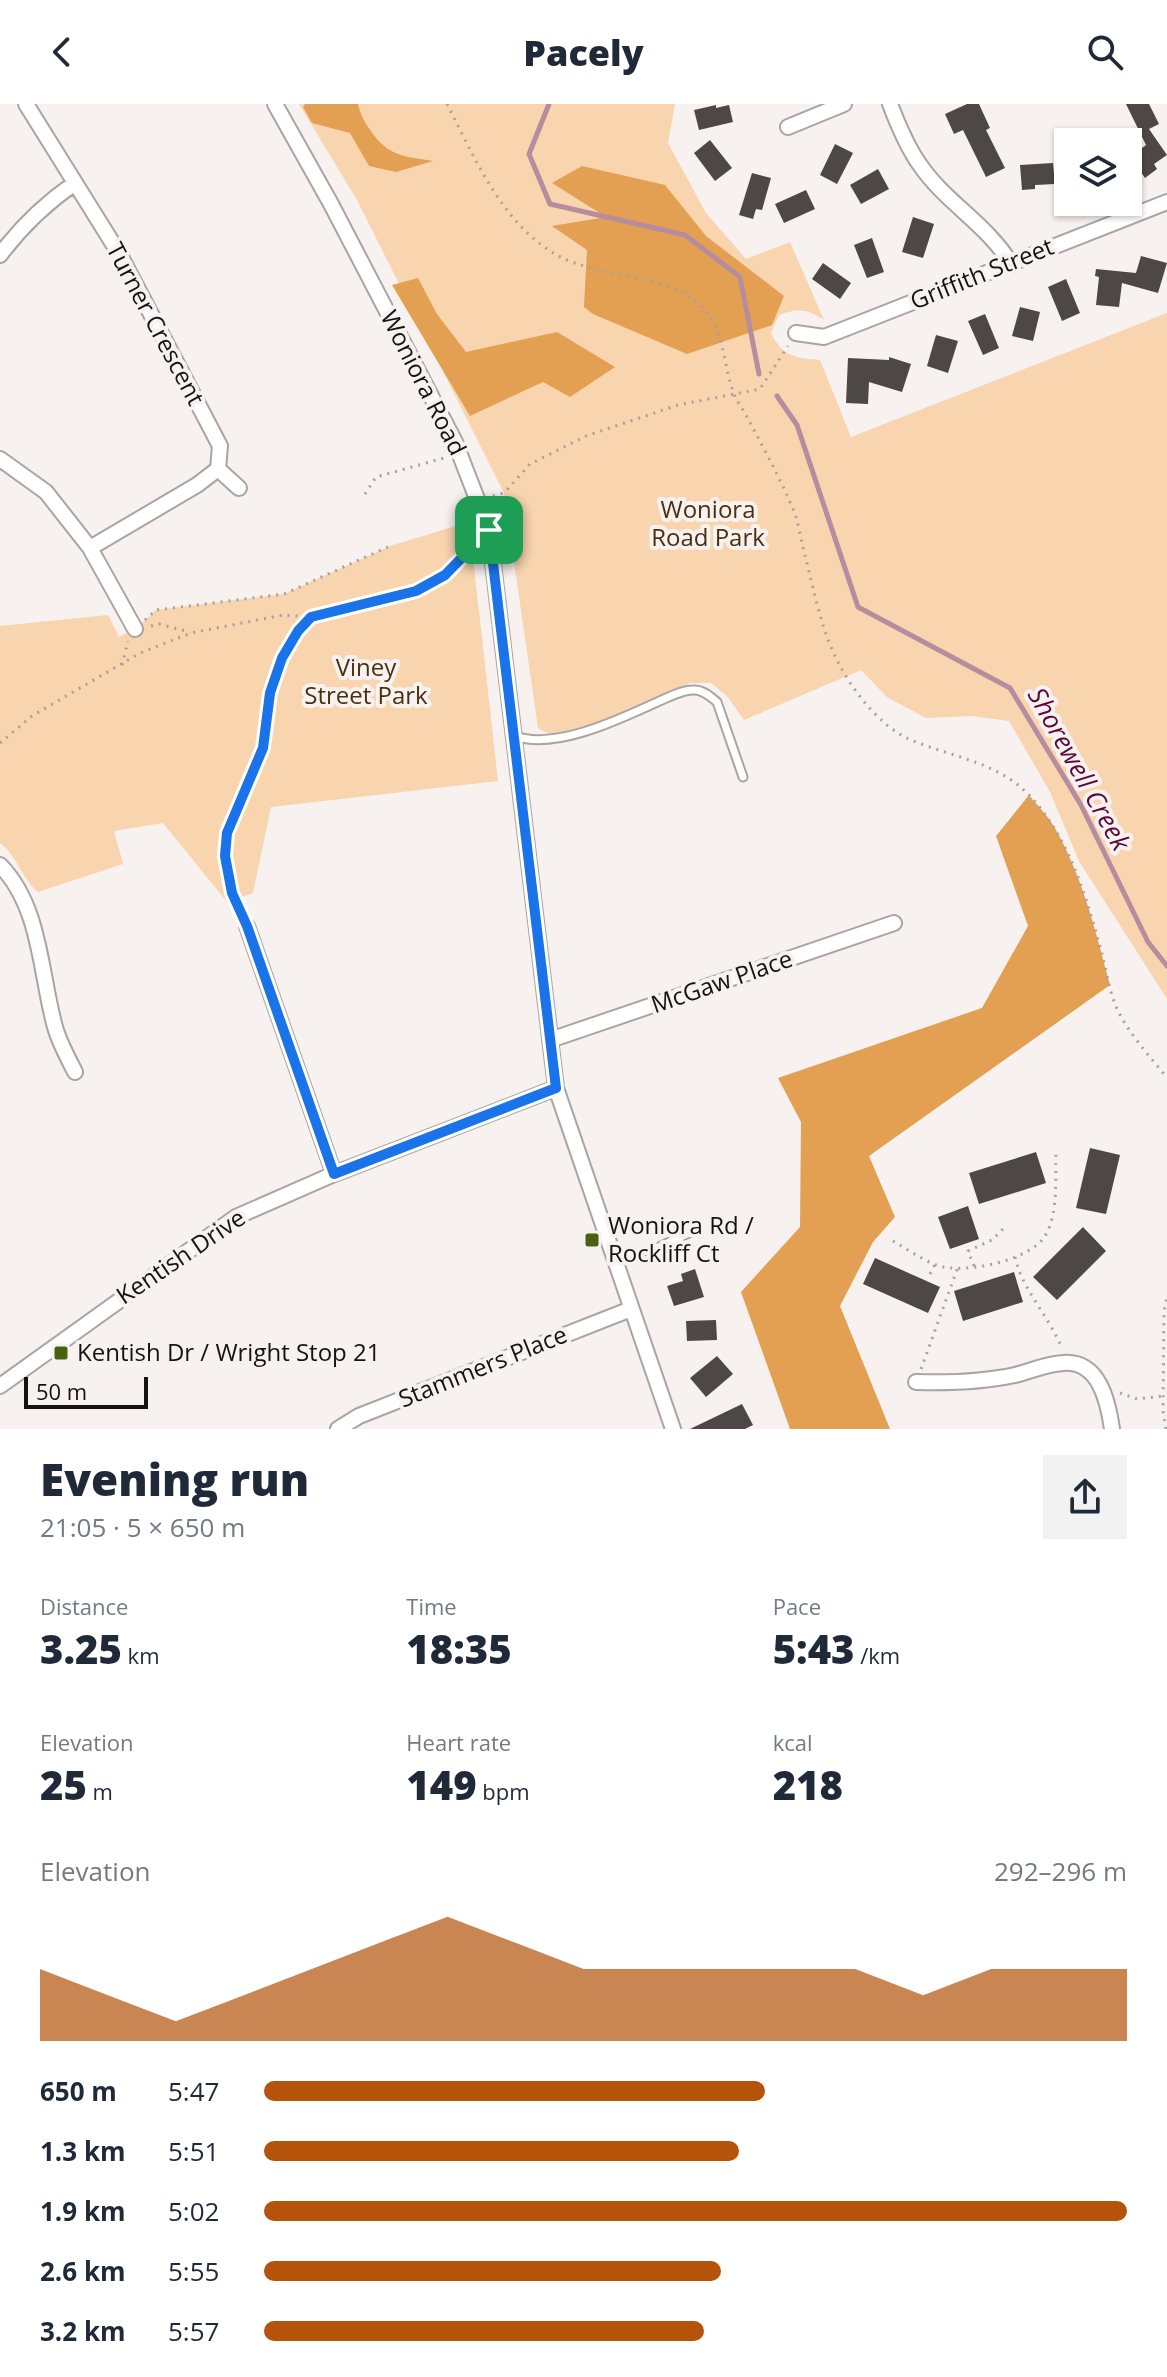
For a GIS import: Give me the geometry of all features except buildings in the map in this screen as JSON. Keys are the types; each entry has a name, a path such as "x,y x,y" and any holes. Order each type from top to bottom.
{"street":[{"name":"Turner Crescent","path":"26,104 120,255 220,446 218,469"},
{"name":"Woniora Road","path":"275,104 331,204 455,442 480,500 489,530 556,1088 673,1429"},
{"path":"788,127 844,104"},
{"path":"890,104 920,166 992,236 1012,265"},
{"path":"0,255 16,234 75,183"},
{"name":"Griffith Street","path":"796,333 824,337 1167,202"},
{"path":"3,467 46,492 90,548 135,629"},
{"path":"90,548 197,485 218,469 239,488"},
{"path":"0,865 10,875 29,910 56,1030 75,1072"},
{"name":"McGaw Place","path":"550,1040 894,923"},
{"path":"247,926 334,1174"},
{"name":"Kentish Drive","path":"0,1386 236,1217 334,1174 556,1088"},
{"name":"Stammers Place","path":"338,1429 359,1416 631,1309"},
{"path":"916,1382 955,1383 1013,1375 1066,1362 1088,1369 1102,1387 1112,1429"}],"lane":[{"path":"515,736 530,742 551,740 618,720 684,691 696,690 717,702 743,777"},
{"path":"615,1261 659,1247 693,1231"}],"path":[{"path":"447,104 499,199 525,234 555,255 584,268 663,286 694,299 709,315 718,332 734,395 794,511 826,637 855,690 883,721 906,738 971,759 1006,776 1029,795 1054,827 1070,858 1092,917 1116,1005 1131,1032 1167,1078"},
{"path":"480,500 504,493 530,464 586,436 678,405 760,389 796,333"},
{"path":"365,494 376,477 447,458 455,442"},
{"path":"0,743 32,716 140,653 191,633 283,615 311,617 416,591 445,575 489,530"},
{"path":"121,666 125,647 135,629 156,610 284,594 390,546"},
{"path":"247,926 232,893 225,856 227,833 263,748 270,693 282,658 298,631 311,617"},
{"path":"135,629 159,624 191,633"},
{"path":"893,1241 939,1267 999,1264 1029,1250 1045,1237 1052,1216 1056,1150"},
{"path":"974,1266 968,1251 992,1240 1006,1226"},
{"path":"1015,1257 1018,1270 1054,1329 1066,1362"},
{"path":"930,1274 935,1264"},
{"path":"916,1382 958,1267"},
{"path":"1166,1429 1163,1396 1164,1311 1167,1297"},
{"path":"1102,1387 1137,1399 1163,1396"}],"green space":[{"name":"Woniora Road Park","path":"299,104 675,104 668,143 706,213 746,259 790,242 824,320 807,312 791,311 779,315 771,333 780,347 790,354 820,360 851,437 1167,313 1167,999 1079,861 1050,792 1009,721 971,716 926,718 887,697 861,670 744,720 727,696 711,683 690,683 631,710 586,726 551,735 538,728 504,493 357,200"},
{"name":"Viney Street Park","path":"469,522 498,781 271,807 253,893 227,902 163,823 114,831 123,864 38,892 32,886 0,843 0,626 108,615 119,637 135,629 156,610 284,594 390,546"}],"shaded area":[{"path":"305,104 358,104 368,127 388,149 403,156 433,161 396,172 369,166 350,133 312,123 303,107"},
{"path":"582,166 665,185 706,236 784,296 772,325 687,354 593,314 584,307 587,250 552,226 606,217 552,183"},
{"path":"418,278 437,314 466,352 557,332 615,367 570,397 543,382 470,416 392,285"},
{"path":"1029,795 1053,825 1074,867 1110,985 869,1156 895,1217 873,1242 840,1306 890,1429 790,1429 741,1292 800,1227 801,1122 778,1078 982,1008 1028,926 996,836"}],"waterway":[{"name":"Shorewell Creek","path":"549,104 529,154 550,204 685,235 740,277 759,374"},
{"name":"Shorewell Creek","path":"777,396 797,425 858,607 1010,688 1081,805 1148,942 1167,966"}],"place":[{"name":"Woniora Rd / Rockliff Ct","path":"592,1240"},
{"name":"Kentish Dr / Wright Stop 21","path":"61,1353"}],"route":[{"path":"489,530 556,1088 334,1174 247,926 232,893 225,856 227,833 263,748 270,693 282,658 298,631 311,617 416,591 445,575 489,530"}]}
